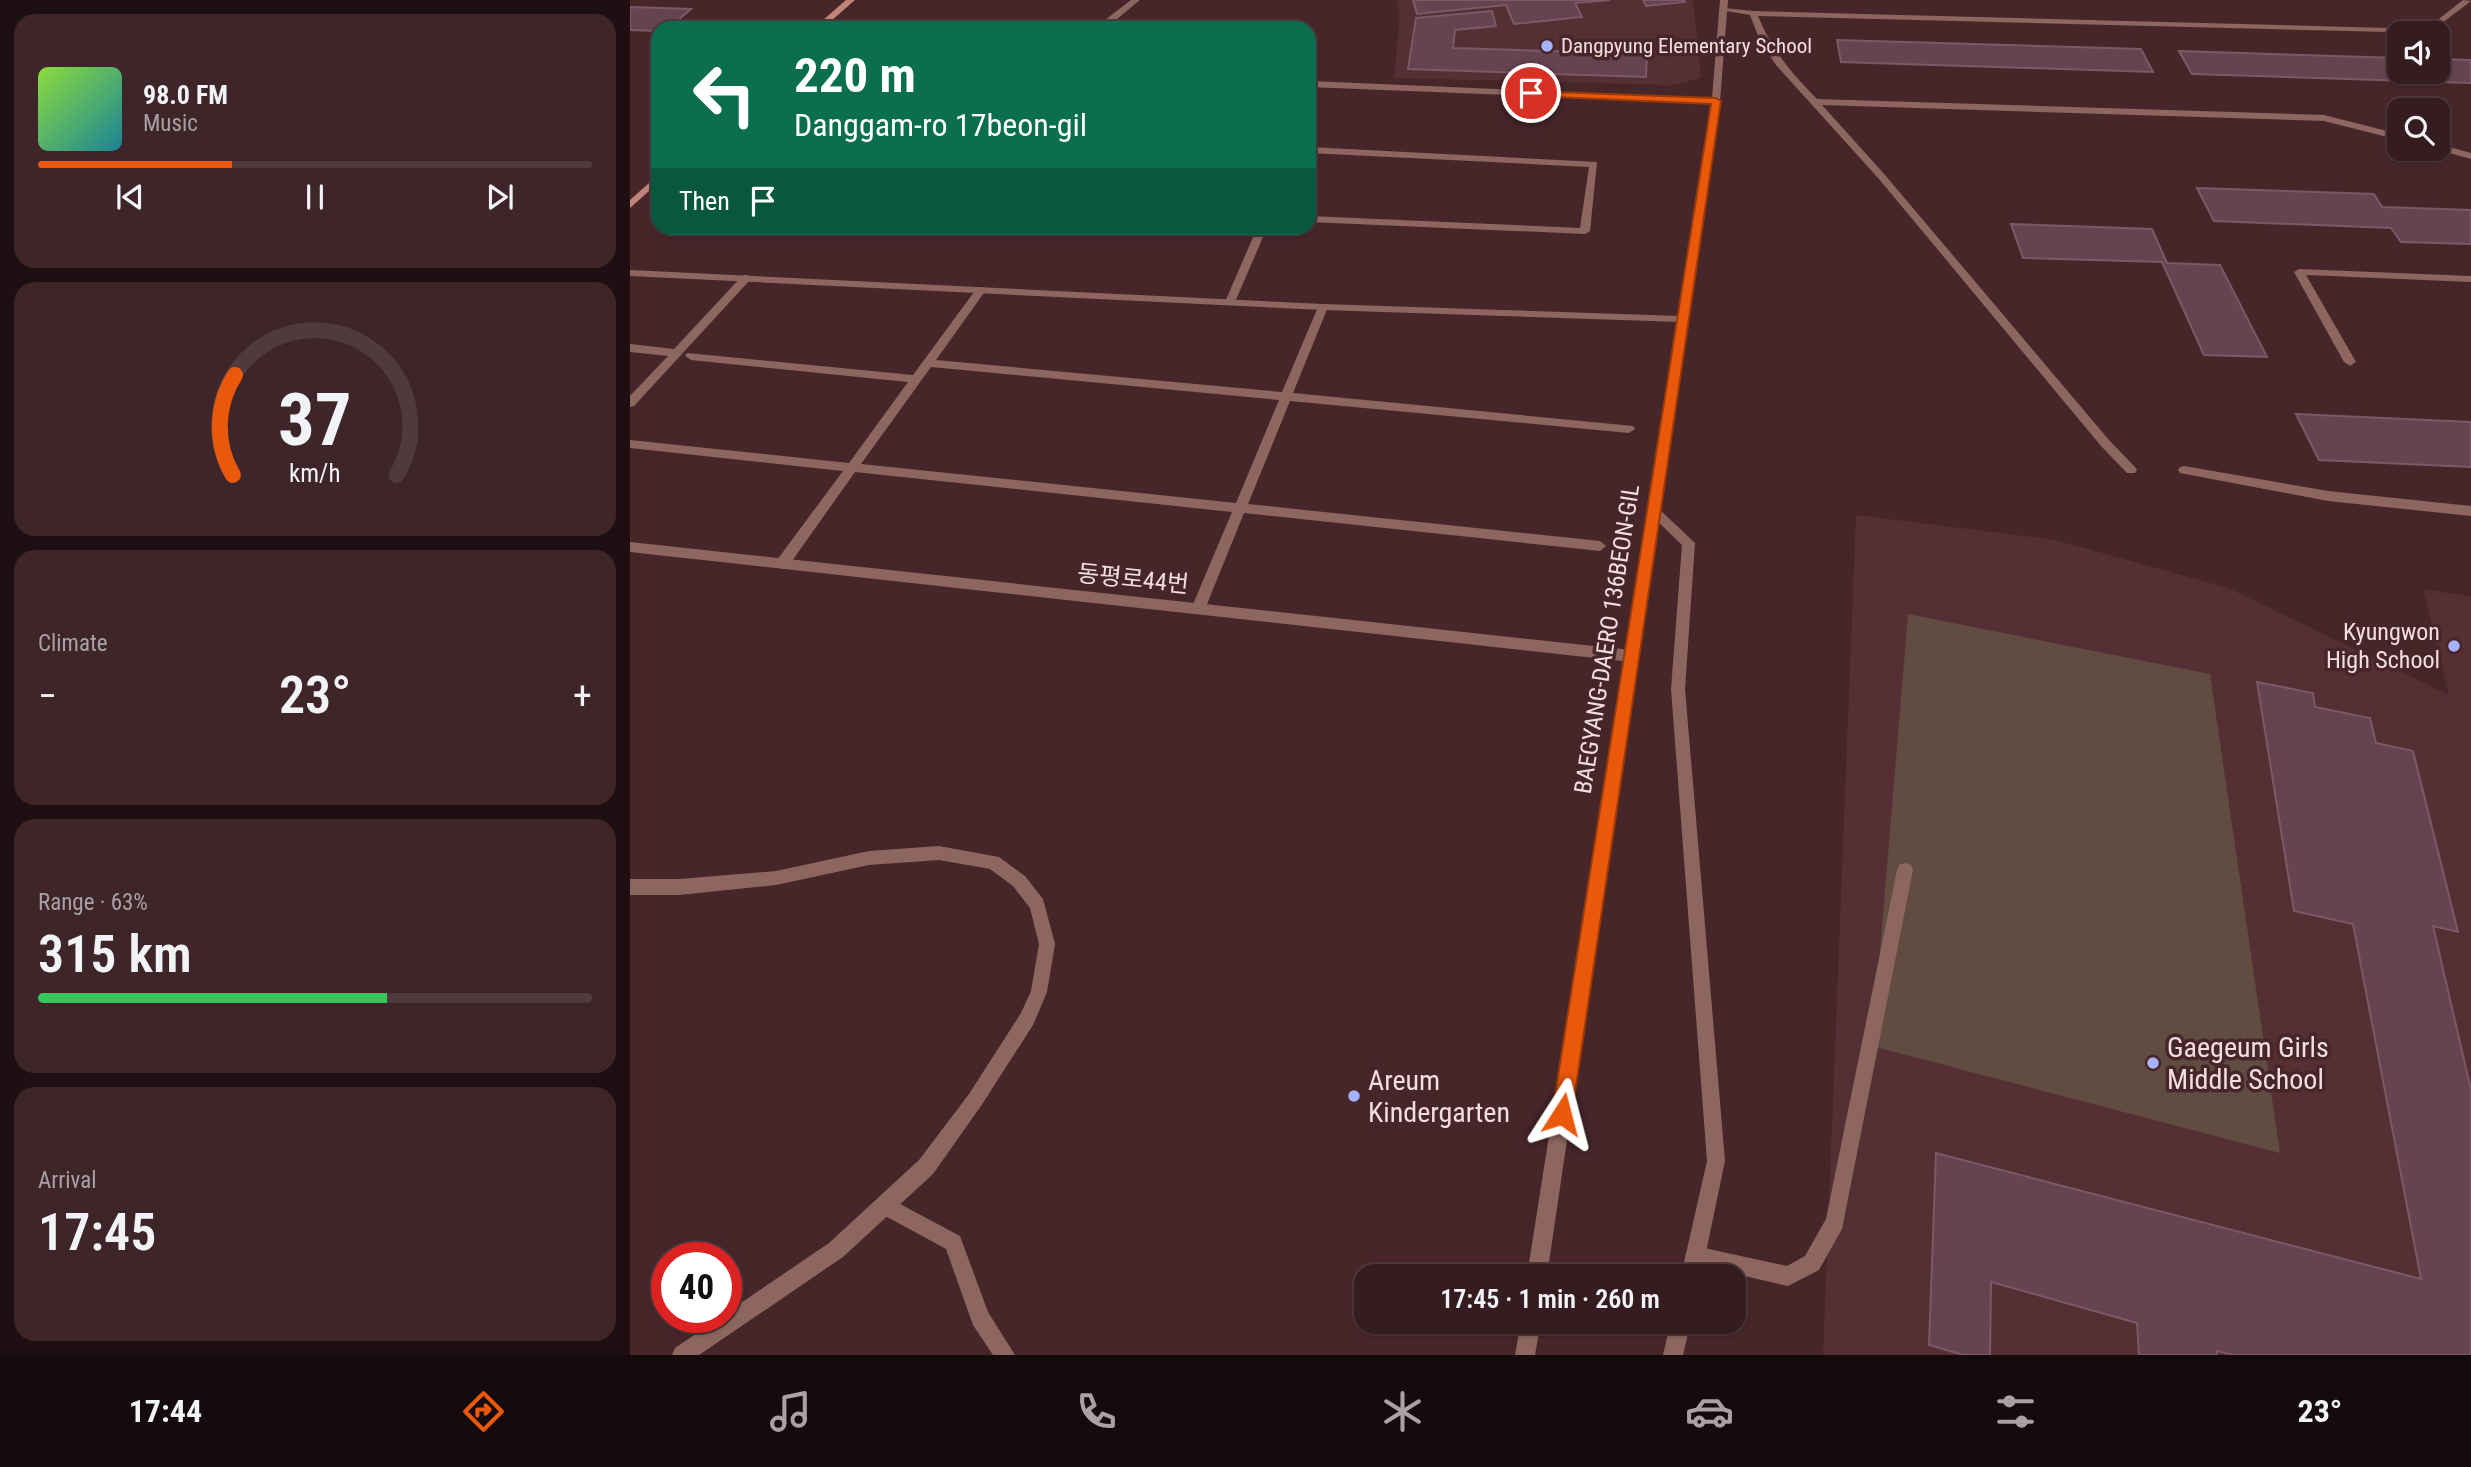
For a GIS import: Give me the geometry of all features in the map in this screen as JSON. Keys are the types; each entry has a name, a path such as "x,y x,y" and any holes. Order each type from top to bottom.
{"main road":[{"path":"826,21 851,0"},
{"path":"630,205 651,185"}],"street":[{"path":"1109,21 1136,0"},
{"name":"BAEGYANG-DAERO 136BEON-GIL","path":"1539,1264 1716,101 1724,5 1754,13 2428,31 2469,0"},
{"path":"1754,13 1764,41 1814,102 1882,177 2105,443 2131,470"},
{"path":"1316,84 1716,101"},
{"path":"1814,102 2324,118 2387,134"},
{"path":"1316,150 1594,164 1585,231 1316,219"},
{"path":"2450,150 2471,156"},
{"path":"1230,302 1259,235"},
{"path":"2350,362 2299,272 2471,279"},
{"path":"630,273 1323,307 1681,319"},
{"path":"630,403 746,278"},
{"path":"782,564 981,290"},
{"path":"1198,609 1323,307"},
{"path":"630,348 677,353"},
{"path":"691,356 917,379"},
{"path":"929,363 1629,429"},
{"path":"630,444 1600,546"},
{"path":"2184,470 2328,496 2471,511"},
{"path":"1653,510 1689,543 1678,689 1716,1161 1693,1264"},
{"name":"동평로44번","path":"630,547 1631,656"},
{"path":"630,887 679,887 776,878 869,858 939,853 993,862 1019,881 1037,904 1046,944 1039,992 1027,1019 926,1167 836,1250 682,1355"},
{"path":"1695,1256 1788,1276 1812,1263 1835,1222 1905,870"},
{"path":"885,1205 953,1243 979,1318 1004,1355"},
{"path":"1525,1355 1529,1334"},
{"path":"1674,1355 1678,1334"}],"shaded area":[{"name":"Dangpyung Elementary School","path":"1397,0 1693,0 1701,78 1673,85 1394,78 1400,15"},
{"name":"Gaegeum Girls Middle School","path":"1856,515 2055,540 2228,588 2449,695 2423,589 2471,597 2471,1355 1823,1355"},
{"path":"1908,614 2210,674 2280,1153 1872,1046"}],"building":[{"path":"1413,0 1610,0 1575,3 1582,17 1514,24 1506,5 1417,14"},
{"path":"1643,0 1684,0 1685,2 1646,6"},
{"path":"630,7 691,9 677,21 651,21 651,31 630,30"},
{"path":"1492,11 1496,26 1455,30 1453,48 1647,54 1646,77 1408,69 1416,18"},
{"path":"1837,40 2141,49 2153,72 1841,62"},
{"path":"2179,51 2387,58 2387,80 2192,74"},
{"path":"2450,59 2471,60 2471,83 2450,82"},
{"path":"2197,188 2374,194 2382,207 2471,210 2471,244 2401,242 2391,228 2214,221"},
{"path":"2011,224 2152,229 2167,263 2220,265 2267,357 2204,355 2162,262 2023,258"},
{"path":"2296,414 2471,422 2471,467 2319,460"},
{"path":"2257,682 2313,693 2315,707 2370,718 2376,743 2413,751 2458,932 2433,926 2471,1090 2471,1355 2233,1355 2217,1351 2217,1355 2139,1355 2137,1323 1991,1282 1990,1355 1963,1355 1929,1345 1936,1153 2421,1279 2353,924 2294,911"}],"place":[{"name":"Dangpyung Elementary School","path":"1547,46"},
{"name":"Kyungwon High School","path":"2454,646"},
{"name":"Gaegeum Girls Middle School","path":"2153,1063"},
{"name":"Areum Kindergarten","path":"1354,1096"}],"route":[{"path":"1531,93 1716,101 1562,1114"}]}
